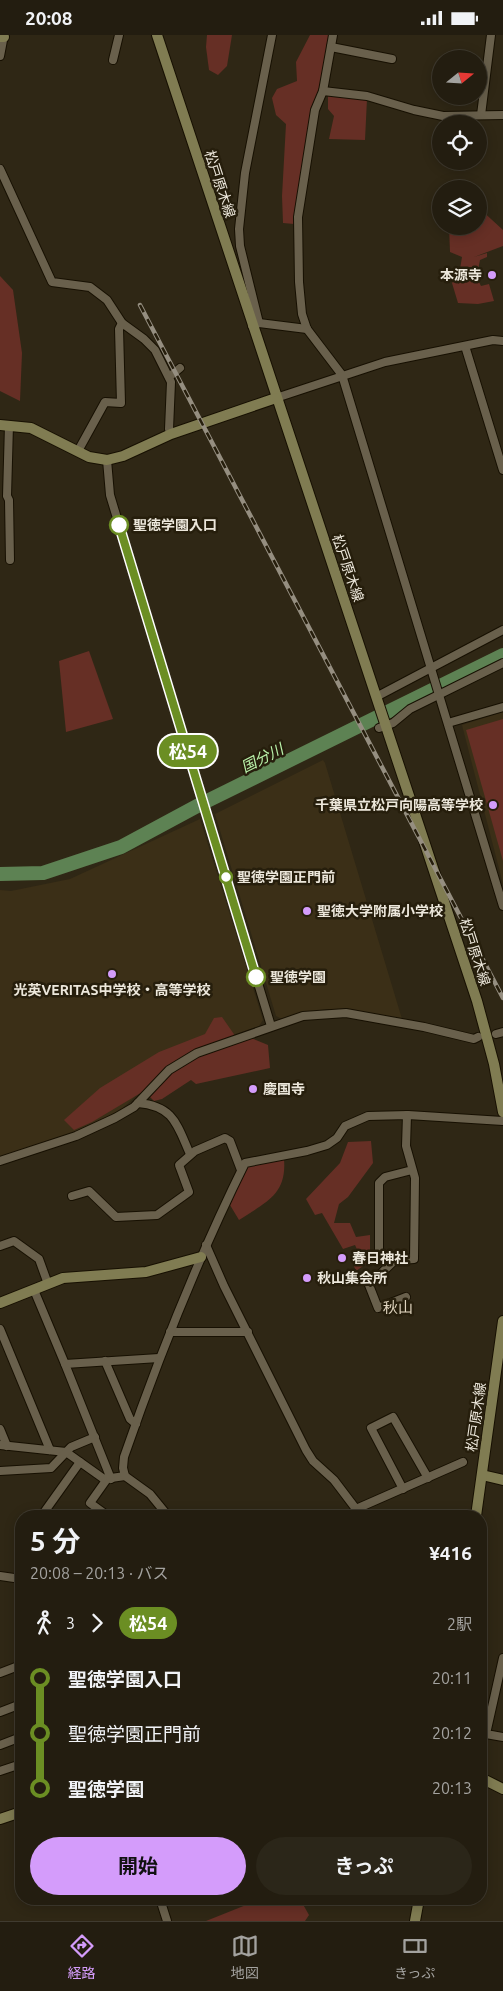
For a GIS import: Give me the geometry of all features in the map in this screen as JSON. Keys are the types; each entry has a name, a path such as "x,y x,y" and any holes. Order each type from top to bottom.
{"main road":[{"name":"松戸原木線","path":"157,35 256,325 276,398 376,697 382,727 486,1032 503,1112"},
{"path":"4,425 38,430 89,457 107,461 171,434 276,398"},
{"path":"0,1303 68,1276 146,1272 201,1257"},
{"name":"松戸原木線","path":"477,1510 503,1321"},
{"path":"482,1475 503,1480"},
{"path":"487,1781 503,1789"},
{"path":"0,1819 15,1814"},
{"path":"415,1921 418,1905"}],"street":[{"path":"113,60 119,35"},
{"path":"272,35 245,173 239,229 256,325 307,329"},
{"path":"333,35 323,91 315,111 298,217 300,299 307,329 342,375 503,906"},
{"path":"480,115 491,35"},
{"path":"0,56 3,36"},
{"path":"331,47 392,59"},
{"path":"323,91 367,96 437,115"},
{"path":"487,115 503,115"},
{"path":"0,169 52,282 90,287 107,300 122,323 144,339 155,350 171,382 169,429 171,434"},
{"path":"78,451 105,402 121,403 119,329 122,323"},
{"path":"276,398 342,375 415,355 503,341"},
{"path":"466,346 503,470"},
{"path":"169,377 180,367"},
{"path":"4,425 4,496 9,500 10,561"},
{"path":"107,461 110,495 271,1027"},
{"path":"376,697 503,630"},
{"path":"382,727 396,721 410,709 503,663"},
{"path":"448,723 503,707"},
{"path":"0,1161 76,1137 115,1118 138,1103 168,1070 197,1053 303,1016 340,1012 384,1019 474,1039 478,1037"},
{"path":"138,1103 153,1104 169,1113 174,1118 190,1154"},
{"path":"163,1510 150,1494 126,1476 123,1468 124,1457 159,1358 206,1245 245,1163 307,1151 327,1145 337,1138 345,1126 361,1118 382,1115 407,1115 503,1121"},
{"path":"407,1115 406,1146 415,1178 414,1259 386,1261 379,1255 379,1183 386,1177 412,1170"},
{"path":"72,1196 89,1191 116,1217 157,1215 189,1192 178,1167 190,1154 208,1144 225,1138 230,1141 241,1171"},
{"path":"0,1246 14,1241 39,1259 48,1284"},
{"path":"206,1245 224,1286 313,1461 334,1480 356,1509 463,1462"},
{"path":"394,1261 369,1285 378,1309 406,1297"},
{"path":"34,1289 95,1437 109,1479"},
{"path":"0,1329 50,1450"},
{"path":"170,1332 248,1332"},
{"path":"65,1364 159,1358"},
{"path":"105,1361 130,1419 136,1425"},
{"path":"403,1489 371,1428 393,1417 428,1478"},
{"path":"0,1429 4,1446 66,1452 109,1479 126,1476"},
{"path":"0,1471 51,1468 71,1447 95,1437"},
{"path":"46,1510 80,1462"},
{"path":"100,1510 90,1503 109,1479"},
{"path":"0,1576 15,1578"},
{"path":"487,1730 503,1659"},
{"path":"0,1673 15,1667"},
{"path":"0,1712 15,1706"},
{"path":"487,1734 503,1737"},
{"path":"0,1745 15,1739"},
{"path":"0,1771 15,1766"},
{"path":"162,1905 167,1921"}],"shaded area":[{"path":"207,35 232,35 227,66 218,75 209,70 206,47"},
{"path":"310,35 330,35 294,224 283,223 282,196 286,124 276,115 272,98 277,89 297,81 296,62"},
{"path":"328,94 367,99 365,140 329,139 334,116 328,109"},
{"path":"487,215 503,230 503,246 474,257 487,253 487,257 480,260 478,270 474,272 481,286 489,284 494,301 478,304 458,303 452,283 459,275 462,257 450,252 449,235 487,235"},
{"path":"0,276 13,290 22,353 20,401 0,391"},
{"path":"89,651 113,719 66,732 59,661"},
{"name":"千葉県立松戸向陽高等学校","path":"503,712 503,884 462,725"},
{"name":"千葉県立松戸向陽高等学校","path":"503,719 503,861 466,730"},
{"name":"聖徳大学附属小学校","path":"323,760 402,1019 327,1009 305,1012 282,1019 276,1016 215,814"},
{"path":"200,819 263,1020 259,1026 231,1036 146,1087 116,1114 67,1136 0,1157 0,890 11,891 70,879"},
{"path":"222,1017 238,1040 251,1038 268,1045 270,1068 196,1084 191,1080 162,1099 154,1101 144,1091 92,1122 74,1130 64,1120 100,1088 159,1052 205,1034 214,1018"},
{"path":"371,1141 373,1163 348,1197 339,1204 334,1223 350,1223 356,1237 370,1235 370,1261 356,1271 353,1264 361,1258 355,1245 343,1249 322,1213 315,1215 306,1199 340,1163 348,1142"},
{"path":"284,1159 282,1181 273,1196 239,1220 230,1205 247,1166"},
{"path":"246,1905 303,1905 309,1915 305,1921 206,1921"}],"waterway":[{"name":"国分川","path":"0,874 43,873 121,847 199,805 503,655"}],"railway":[{"path":"140,305 503,998"}],"bus line":[{"name":"松54","path":"119,525 256,977"}],"place":[{"name":"本源寺","path":"492,275"},
{"name":"聖徳学園入口","path":"119,525"},
{"name":"千葉県立松戸向陽高等学校","path":"493,805"},
{"name":"聖徳学園正門前","path":"226,877"},
{"name":"聖徳大学附属小学校","path":"307,911"},
{"name":"光英VERITAS中学校・高等学校","path":"112,974"},
{"name":"聖徳学園","path":"256,977"},
{"name":"慶国寺","path":"253,1089"},
{"name":"春日神社","path":"342,1258"},
{"name":"秋山集会所","path":"307,1278"}],"district":[{"name":"秋山","path":"398,1307"}]}
